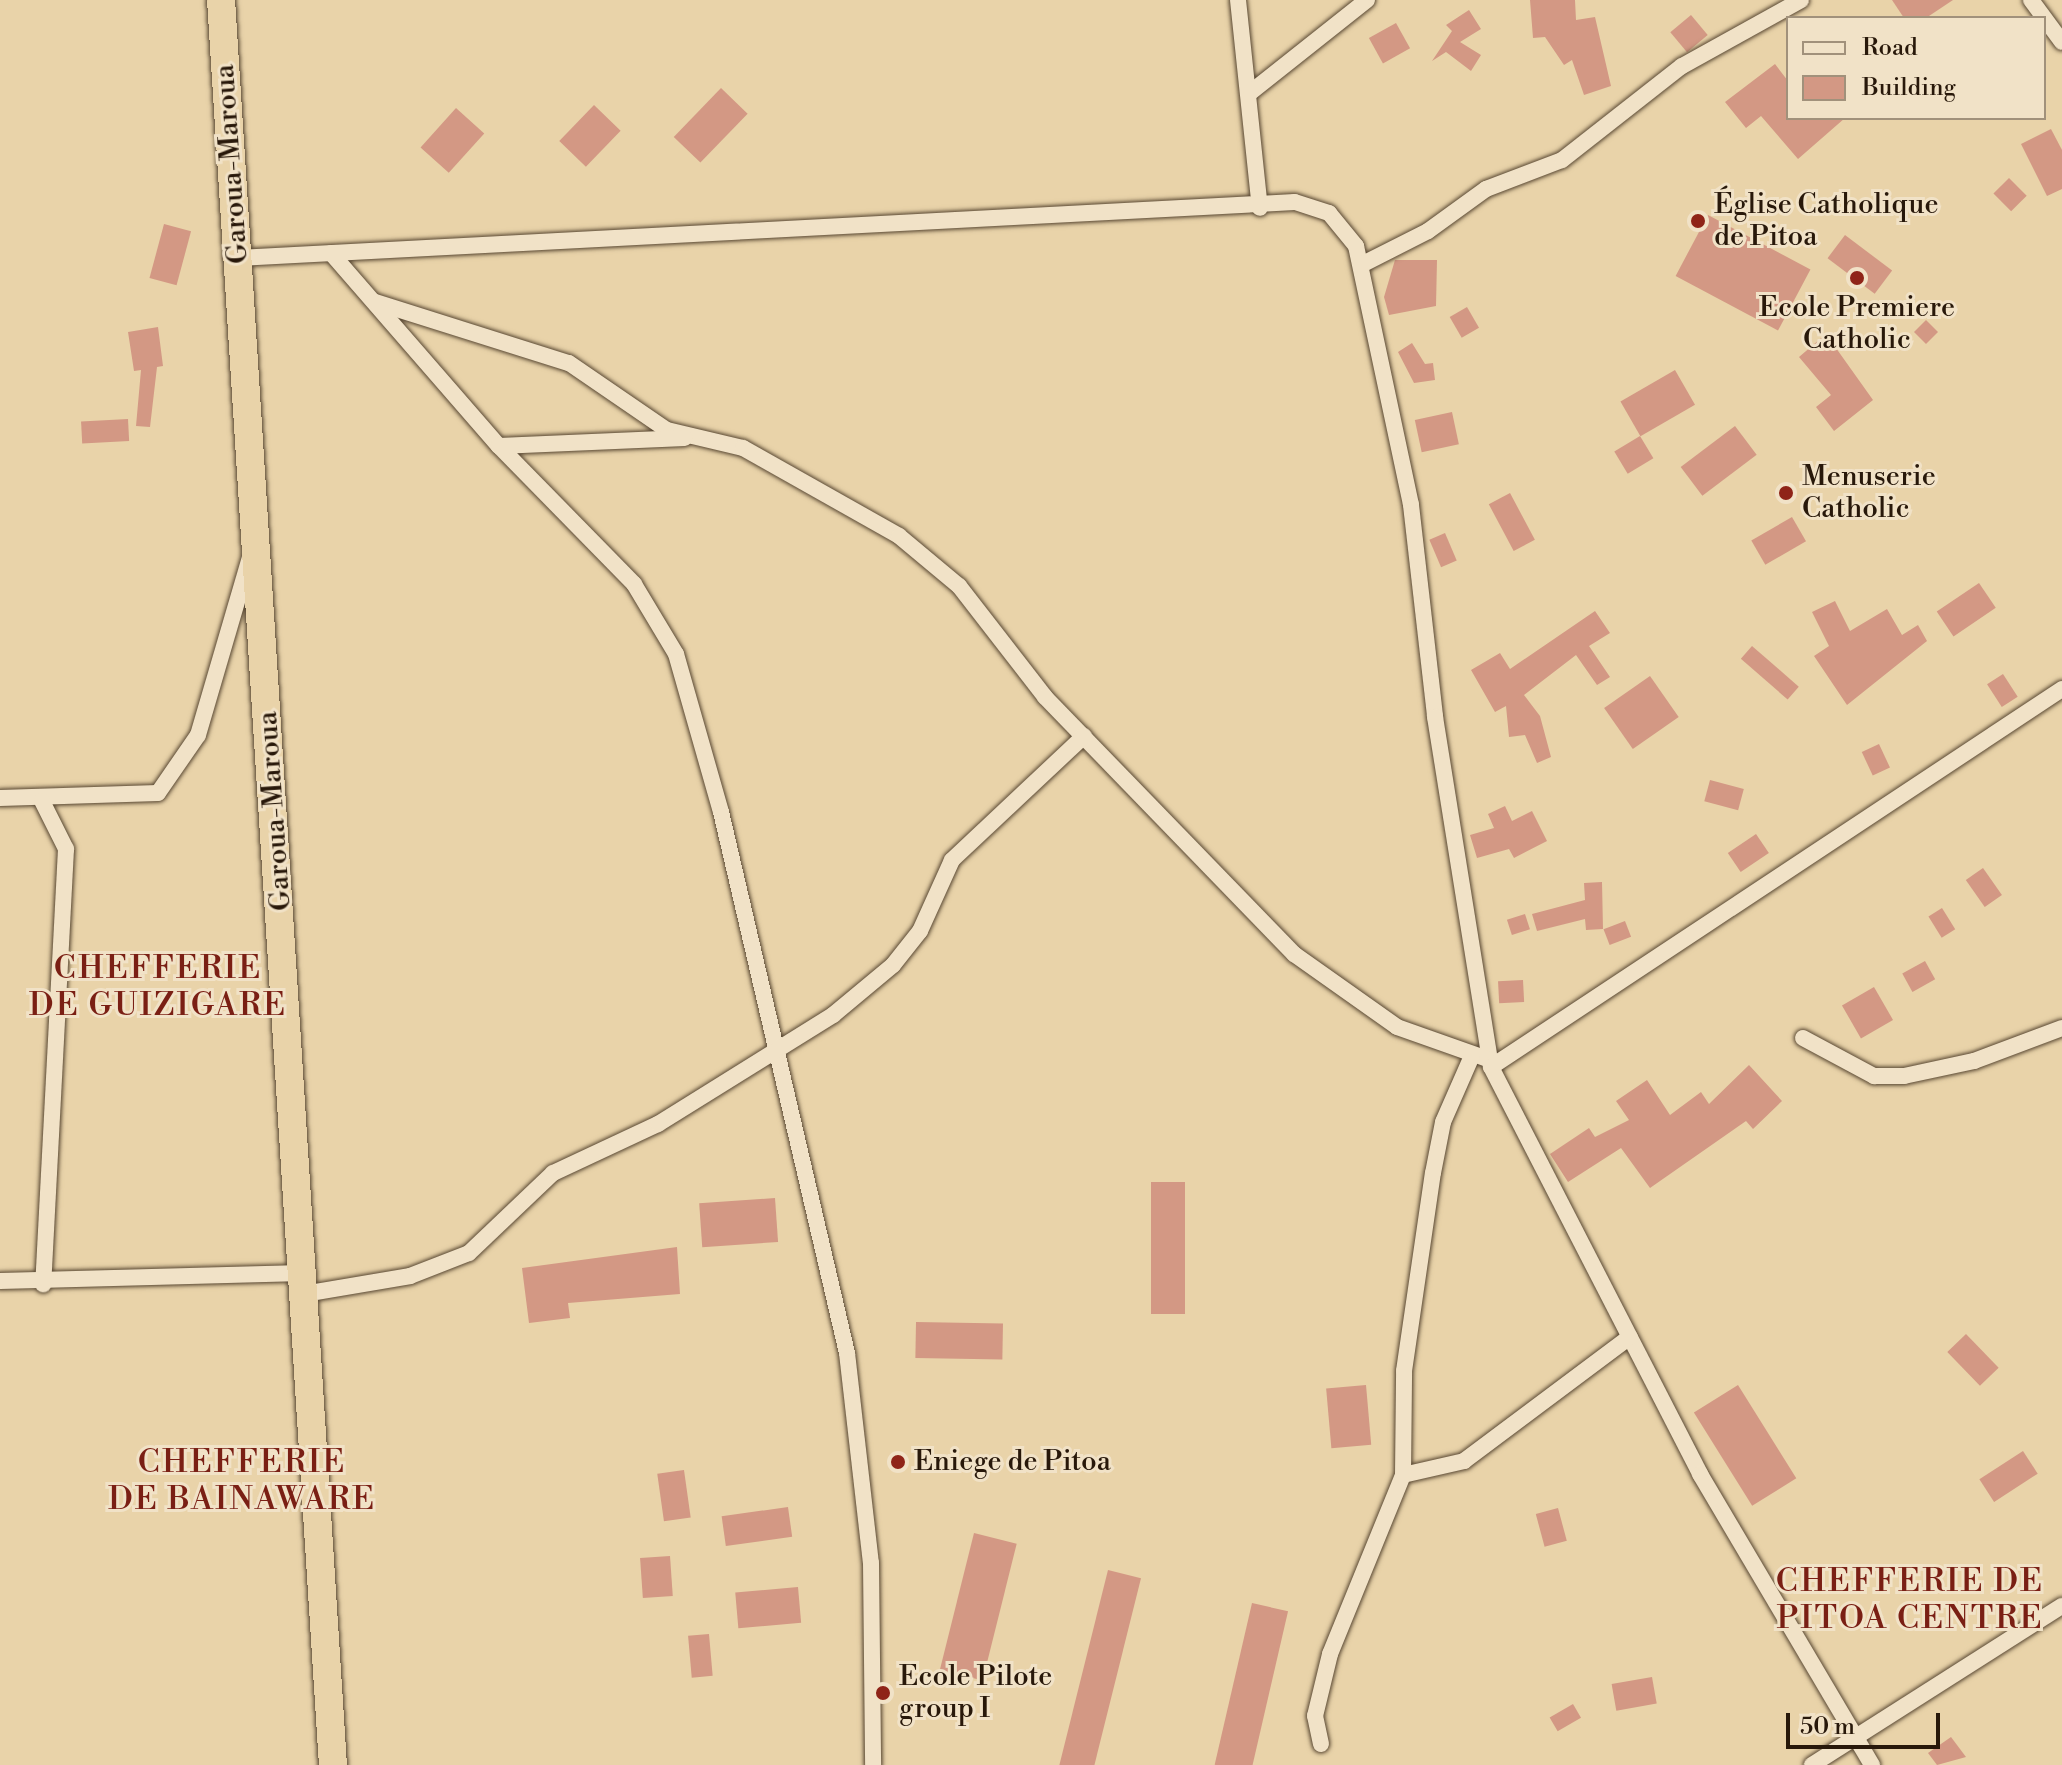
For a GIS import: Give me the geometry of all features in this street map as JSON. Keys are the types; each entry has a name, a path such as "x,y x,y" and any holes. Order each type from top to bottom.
{"highway":[{"name":"Garoua-Maroua","path":"221,0 333,1765"}],"street":[{"path":"1238,0 1251,92 1260,208"},
{"path":"1251,92 1367,0"},
{"path":"1361,265 1428,231 1486,189 1562,160 1682,66 1801,0"},
{"path":"2046,20 2062,42"},
{"path":"238,258 1260,208 1295,202 1329,213 1356,246 1411,505 1435,717 1491,1063 1700,1474 1872,1765"},
{"path":"331,253 499,446 634,584 667,631 721,812 773,1049 847,1353 871,1563 873,1765"},
{"path":"373,301 569,363 685,438"},
{"path":"499,446 685,438 743,448 899,536 959,586 1084,736 1294,954 1397,1027 1491,1063"},
{"path":"0,798 42,801 149,796 168,783 198,735 256,540"},
{"path":"1491,1063 2062,689"},
{"path":"0,1281 43,1284 304,1284 410,1276 469,1253 553,1173 658,1124 773,1049 833,1015 893,965 920,931 952,860 1084,736"},
{"path":"42,801 66,849 43,1284"},
{"path":"1803,1038 1874,1076 1904,1076 1974,1061 2062,1028"},
{"path":"1321,1744 1315,1716 1330,1654 1403,1475 1404,1371 1433,1173 1443,1122 1472,1056"},
{"path":"1403,1475 1464,1461 1630,1337"},
{"path":"1812,1765 2062,1606"}],"building":[{"path":"1530,0 1575,0 1576,20 1595,17 1611,86 1584,95 1572,60 1564,65 1545,37 1533,38"},
{"path":"1892,0 1953,0 1929,16 1903,16"},
{"path":"1469,10 1481,29 1460,42 1481,55 1471,71 1446,52 1432,61 1452,31 1446,25"},
{"path":"1691,15 1708,35 1687,52 1670,32"},
{"path":"1396,23 1410,48 1383,63 1369,38"},
{"path":"1775,64 1786,78 1786,120 1843,120 1798,159 1761,116 1746,128 1725,102"},
{"path":"721,88 748,114 700,163 674,137"},
{"path":"594,105 621,131 586,167 559,141"},
{"path":"456,108 484,133 449,173 421,147"},
{"path":"2051,129 2062,150 2062,189 2047,196 2021,144"},
{"path":"2009,178 2027,196 2011,211 1993,194"},
{"path":"1708,215 1810,269 1778,330 1676,276"},
{"path":"164,224 191,231 177,285 150,278"},
{"path":"1845,235 1892,271 1875,294 1828,258"},
{"path":"1395,260 1437,260 1436,306 1389,315 1384,297"},
{"path":"1467,307 1479,328 1462,338 1450,317"},
{"path":"1926,320 1938,332 1926,344 1914,332"},
{"path":"158,327 163,366 157,367 150,427 136,426 141,370 134,371 128,332"},
{"path":"1826,334 1873,400 1834,431 1816,407 1831,395 1799,357"},
{"path":"1412,343 1425,364 1433,363 1435,380 1414,383 1398,352"},
{"path":"1675,370 1695,405 1640,436 1620,402"},
{"path":"1452,412 1459,444 1422,452 1415,420"},
{"path":"128,419 129,441 82,443 81,421"},
{"path":"1735,426 1757,455 1702,496 1681,467"},
{"path":"1640,436 1653,458 1628,474 1614,451"},
{"path":"1510,493 1535,540 1514,551 1489,504"},
{"path":"1792,517 1806,541 1765,565 1751,540"},
{"path":"1445,533 1457,561 1441,567 1429,540"},
{"path":"1979,583 1996,608 1953,636 1937,612"},
{"path":"1835,601 1850,631 1887,609 1902,635 1918,625 1927,641 1847,705 1814,656 1829,646 1812,612"},
{"path":"1595,611 1610,633 1589,646 1610,677 1597,685 1576,655 1524,695 1540,716 1551,757 1537,763 1525,735 1509,737 1506,706 1495,712 1471,670 1500,653 1510,669"},
{"path":"1752,646 1799,687 1788,700 1741,659"},
{"path":"2003,674 2018,697 2002,707 1987,684"},
{"path":"1650,676 1679,717 1633,749 1604,708"},
{"path":"1879,744 1890,768 1873,776 1862,752"},
{"path":"1710,780 1744,789 1738,810 1704,801"},
{"path":"1505,806 1512,821 1532,811 1547,841 1514,858 1509,849 1477,858 1470,835 1494,828 1488,814"},
{"path":"1756,834 1769,853 1741,872 1728,853"},
{"path":"1983,868 2002,895 1985,907 1966,880"},
{"path":"1602,882 1603,929 1586,930 1585,919 1537,931 1532,914 1585,900 1584,883"},
{"path":"1942,908 1955,929 1942,938 1928,916"},
{"path":"1525,914 1530,929 1512,935 1507,920"},
{"path":"1625,921 1631,937 1610,945 1604,929"},
{"path":"1925,961 1935,979 1912,992 1902,974"},
{"path":"1523,980 1524,1002 1499,1003 1498,981"},
{"path":"1874,987 1893,1020 1861,1038 1842,1006"},
{"path":"1749,1065 1782,1101 1753,1129 1746,1121 1650,1188 1621,1148 1568,1182 1550,1154 1589,1128 1595,1137 1629,1120 1616,1101 1647,1080 1670,1115 1701,1092 1709,1104"},
{"path":"1151,1182 1185,1182 1185,1314 1151,1314"},
{"path":"775,1198 778,1242 702,1247 699,1203"},
{"path":"677,1247 680,1294 568,1303 570,1318 529,1323 522,1268"},
{"path":"916,1322 1003,1324 1002,1360 915,1358"},
{"path":"1966,1334 1999,1368 1980,1386 1947,1352"},
{"path":"1366,1385 1371,1445 1331,1448 1326,1388"},
{"path":"1738,1385 1796,1478 1752,1506 1694,1413"},
{"path":"2023,1451 2038,1474 1994,1502 1979,1479"},
{"path":"684,1470 691,1518 664,1521 657,1474"},
{"path":"788,1507 792,1537 726,1546 722,1516"},
{"path":"1558,1508 1567,1541 1545,1547 1536,1514"},
{"path":"974,1533 1017,1544 983,1680 940,1670"},
{"path":"670,1556 673,1596 643,1598 640,1558"},
{"path":"1108,1570 1141,1578 1094,1765 1059,1765"},
{"path":"798,1587 801,1623 738,1628 735,1592"},
{"path":"1252,1603 1288,1611 1253,1765 1215,1765"},
{"path":"709,1634 713,1676 692,1678 688,1636"},
{"path":"1652,1677 1657,1704 1616,1711 1612,1684"},
{"path":"1573,1704 1581,1718 1558,1731 1550,1718"},
{"path":"1951,1737 1966,1757 1937,1765 1928,1753"}],"place":[{"name":"Église Catholique de Pitoa","path":"1698,221"},
{"name":"Ecole Premiere Catholic","path":"1857,278"},
{"name":"Menuserie Catholic","path":"1786,493"},
{"name":"Eniege de Pitoa","path":"898,1462"},
{"name":"Ecole Pilote group I","path":"883,1693"}],"district":[{"name":"CHEFFERIE DE GUIZIGARE","path":"158,988"},
{"name":"CHEFFERIE DE BAINAWARE","path":"242,1482"},
{"name":"CHEFFERIE DE PITOA CENTRE","path":"1910,1600"}]}
